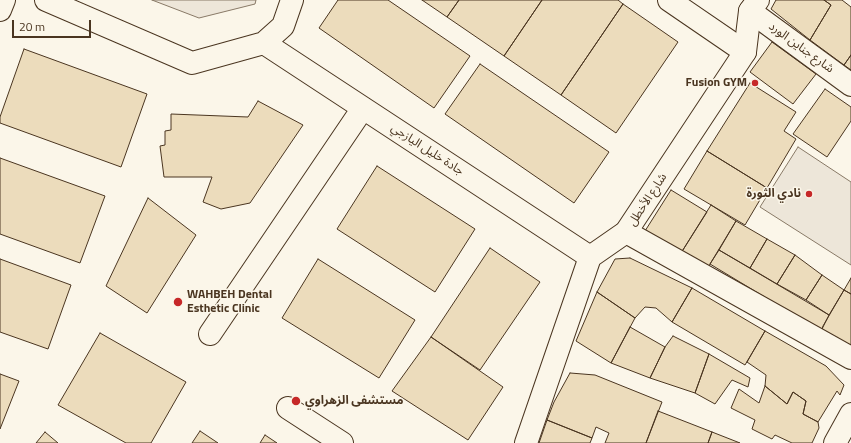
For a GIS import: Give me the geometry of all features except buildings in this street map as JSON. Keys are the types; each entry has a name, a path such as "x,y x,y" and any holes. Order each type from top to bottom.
{"street":[{"path":"0,10 4,0"},
{"path":"46,0 192,63 264,43 283,26 292,0"},
{"path":"669,0 745,52"},
{"name":"شارع الأخطل","path":"590,256 626,232 745,52 754,5"},
{"name":"شارع جناين الورد","path":"754,5 851,85"},
{"name":"جادة خليل اليازجي","path":"264,43 590,256"},
{"path":"210,334 363,108"},
{"path":"626,232 851,358"},
{"path":"526,443 590,256"},
{"path":"288,408 342,443"},
{"path":"835,443 851,414"}],"shaded area":[{"path":"152,0 256,0 255,4 199,18"},
{"name":"نادي الثورة","path":"798,147 851,182 851,265 760,207"}],"place":[{"name":"Fusion GYM","path":"755,83"},
{"name":"نادي الثورة","path":"809,194"},
{"name":"WAHBEH Dental Esthetic Clinic","path":"178,302"},
{"name":"مستشفى الزهراوي","path":"296,401"}]}
